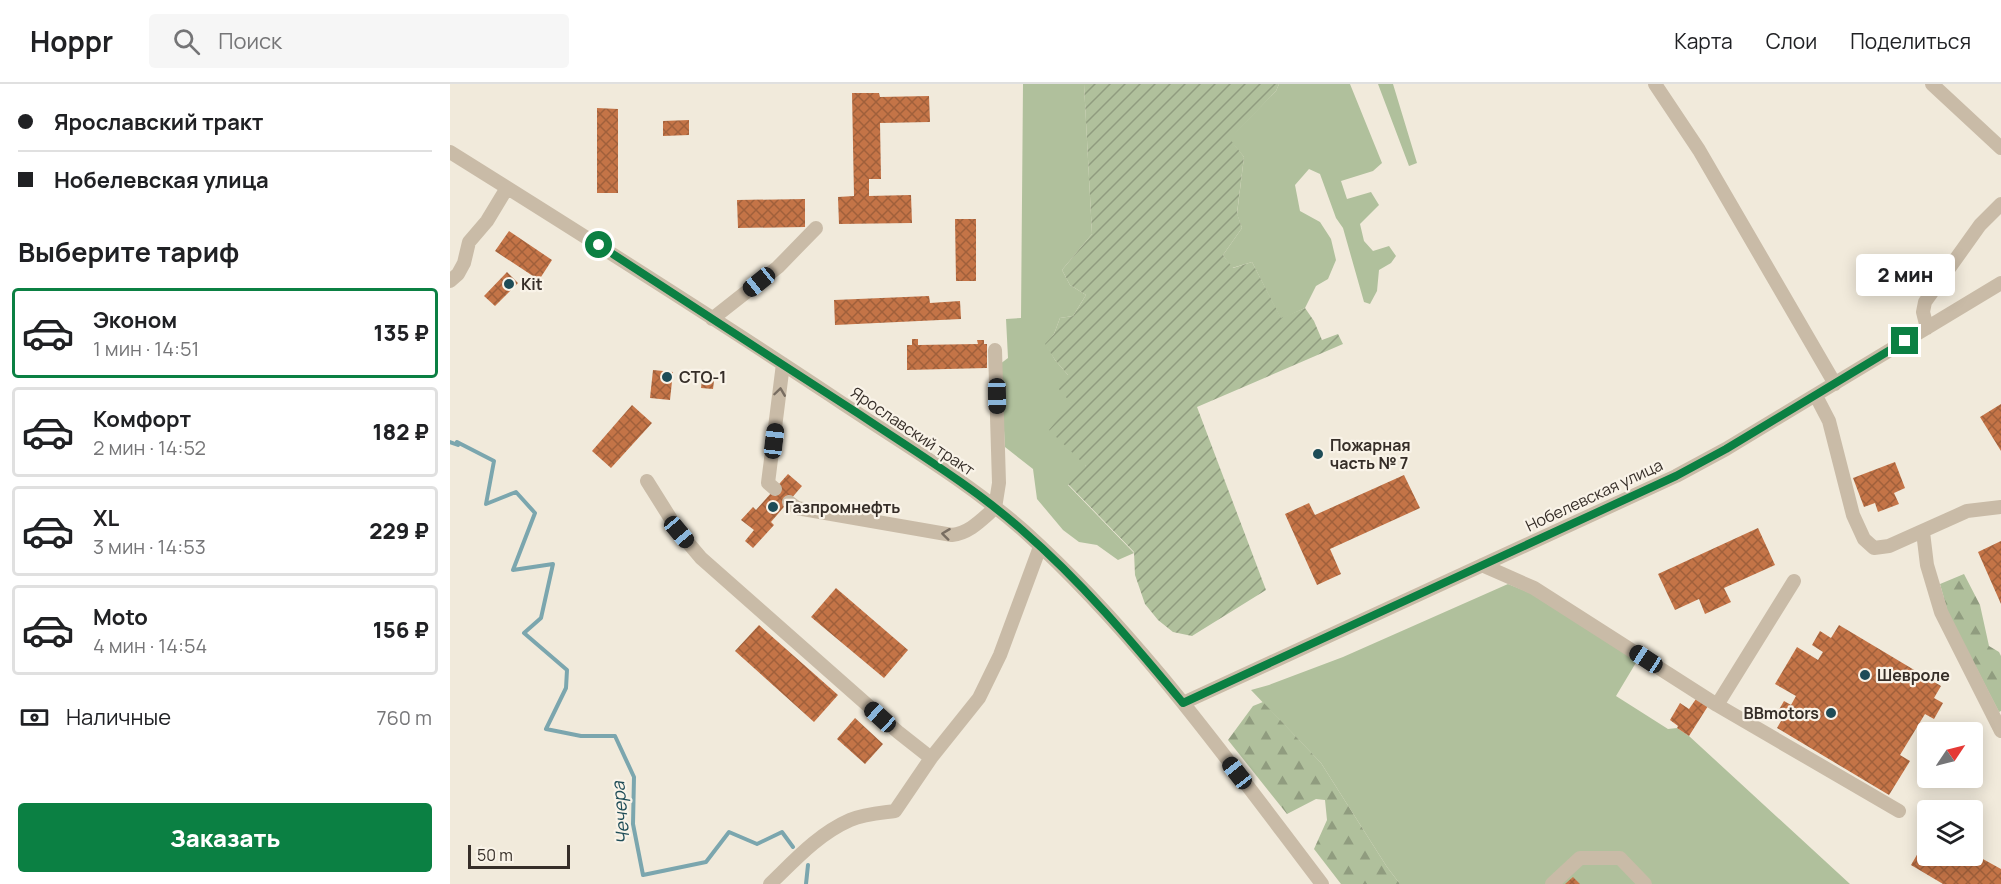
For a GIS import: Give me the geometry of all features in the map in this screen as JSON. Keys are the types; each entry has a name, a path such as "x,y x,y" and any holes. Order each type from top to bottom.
{"street":[{"path":"1655,84 1699,150 1835,384"},
{"path":"1932,84 2001,148"},
{"name":"Ярославский тракт","path":"450,152 783,364 963,484 995,508 1040,547 1098,603 1183,703 1322,884"},
{"path":"450,281 458,274 464,263 469,242 487,220 507,188"},
{"path":"1927,328 1923,312 1925,302 1980,225 2001,204"},
{"path":"712,319 778,267 816,228"},
{"name":"Нобелевская улица","path":"1183,703 1676,476 1816,396 2001,283"},
{"path":"789,502 797,508 952,535 961,534 970,529 995,508 999,483 995,350"},
{"path":"775,489 768,483 783,364"},
{"path":"1816,396 1829,422 1852,515 1864,539 1874,548 1889,546 1967,511 2001,507"},
{"path":"647,481 679,532 701,558 897,732 931,758"},
{"path":"1923,532 1927,565 1941,612 2001,731"},
{"path":"770,884 813,844 832,830 850,820 867,815 895,812 931,758 979,698 1000,656 1040,547"},
{"path":"1482,565 1534,588 1717,705 1899,811"},
{"path":"1717,705 1794,581"},
{"path":"1552,884 1580,858 1620,858 1645,884"}],"green space":[{"path":"1023,84 1084,84 1092,234 1062,270 1070,285 1086,295 1073,316 1060,318 1054,334 1046,344 1055,360 1068,375 1071,403 1086,467 1068,485 1134,553 1118,560 1097,545 1079,542 1063,530 1037,499 1033,469 1005,447 1000,364 1008,358 1006,319 1021,318"},
{"path":"1084,84 1279,84 1276,91 1230,139 1244,157 1237,213 1242,228 1223,255 1233,268 1252,262 1281,318 1305,308 1314,321 1322,340 1338,334 1343,344 1197,407 1266,590 1192,636 1173,632 1158,620 1145,604 1135,575 1134,552 1068,484 1086,466 1049,430 1071,403 1058,388 1068,375 1045,344 1054,334 1060,318 1073,316 1086,295 1070,285 1062,270 1092,234"},
{"path":"1279,84 1350,84 1382,163 1373,171 1341,181 1347,199 1371,192 1379,205 1360,224 1364,241 1373,251 1389,246 1396,256 1391,263 1379,270 1377,291 1370,304 1364,302 1343,228 1336,218 1320,174 1309,169 1295,185 1300,211 1320,222 1331,239 1336,260 1328,279 1316,286 1305,308 1281,319 1252,262 1232,268 1223,255 1242,228 1237,214 1244,157 1229,139 1276,91"},
{"path":"1378,84 1393,84 1417,163 1409,166"},
{"path":"1964,574 1980,605 1989,646 2001,656 2001,711 1999,712 1948,613 1940,584"},
{"path":"1508,584 1530,593 1637,661 1616,696 1668,729 1677,728 1689,736 1850,884 1400,884 1321,763 1251,690 1343,657"},
{"path":"1263,702 1321,763 1400,884 1341,884 1314,849 1327,820 1325,800 1316,799 1287,814 1228,740 1253,706"}],"building":[{"path":"852,93 879,93 880,97 929,96 930,122 880,123 881,179 869,179 869,196 911,195 912,223 839,224 838,197 854,196"},
{"path":"597,108 618,109 618,193 597,193"},
{"path":"689,120 689,135 663,136 663,121"},
{"path":"805,199 805,227 738,228 737,200"},
{"path":"955,219 976,219 976,281 956,281"},
{"path":"509,231 552,260 539,280 495,251"},
{"path":"507,272 518,283 495,306 484,296"},
{"path":"929,296 930,303 960,301 961,319 835,325 834,300"},
{"path":"912,339 918,339 918,345 978,344 977,340 984,340 984,344 987,344 987,368 907,370 907,345 912,345"},
{"path":"653,370 673,372 670,400 650,398"},
{"path":"702,380 714,381 713,389 701,388"},
{"path":"2001,404 2001,451 1980,417"},
{"path":"632,405 652,423 611,468 592,451"},
{"path":"1895,462 1905,488 1894,493 1899,504 1878,512 1875,503 1864,507 1853,478"},
{"path":"788,474 802,486 771,522 774,525 753,548 745,541 754,530 741,520 753,507 756,510"},
{"path":"1404,475 1420,508 1330,549 1341,574 1317,585 1285,514 1309,503 1315,515"},
{"path":"1758,528 1775,565 1724,588 1731,602 1705,614 1699,599 1675,610 1658,574"},
{"path":"2001,541 2001,604 1978,552"},
{"path":"836,588 908,650 884,678 811,617"},
{"path":"759,625 838,695 814,722 735,651"},
{"path":"1839,625 1941,686 1934,698 1943,703 1934,719 1925,714 1920,722 1917,722 1917,727 1900,755 1910,761 1889,795 1777,728 1784,716 1777,713 1784,701 1791,705 1796,696 1775,684 1797,647 1818,660 1823,652 1812,645 1820,631 1831,638"},
{"path":"1696,699 1708,706 1689,736 1670,720 1680,703 1689,709"},
{"path":"855,718 883,744 865,764 837,739"},
{"path":"1917,855 1917,866 1983,866 1983,859 2001,869 2001,884 1943,884 1911,865"},
{"path":"1573,877 1580,884 1565,884"}],"waterway":[{"name":"Чечера","path":"450,442 458,445 457,442 494,461 486,504 516,492 535,513 513,570 553,564 541,618 524,633 567,670 566,688 546,729 581,736 615,736 634,777 633,824 643,875 706,862 729,832 757,844 782,832 793,847"},
{"name":"Чечера","path":"806,884 808,865"}],"place":[{"name":"Kit","path":"509,284"},
{"name":"СТО-1","path":"667,377"},
{"name":"Пожарная часть № 7","path":"1318,454"},
{"name":"Газпромнефть","path":"773,507"},
{"name":"Шевроле","path":"1865,675"},
{"name":"BBmotors","path":"1831,713"}],"route":[{"path":"599,245 819,388 963,484 995,508 1023,531 1098,603 1183,703 1676,476 1726,449 1905,341"}]}
